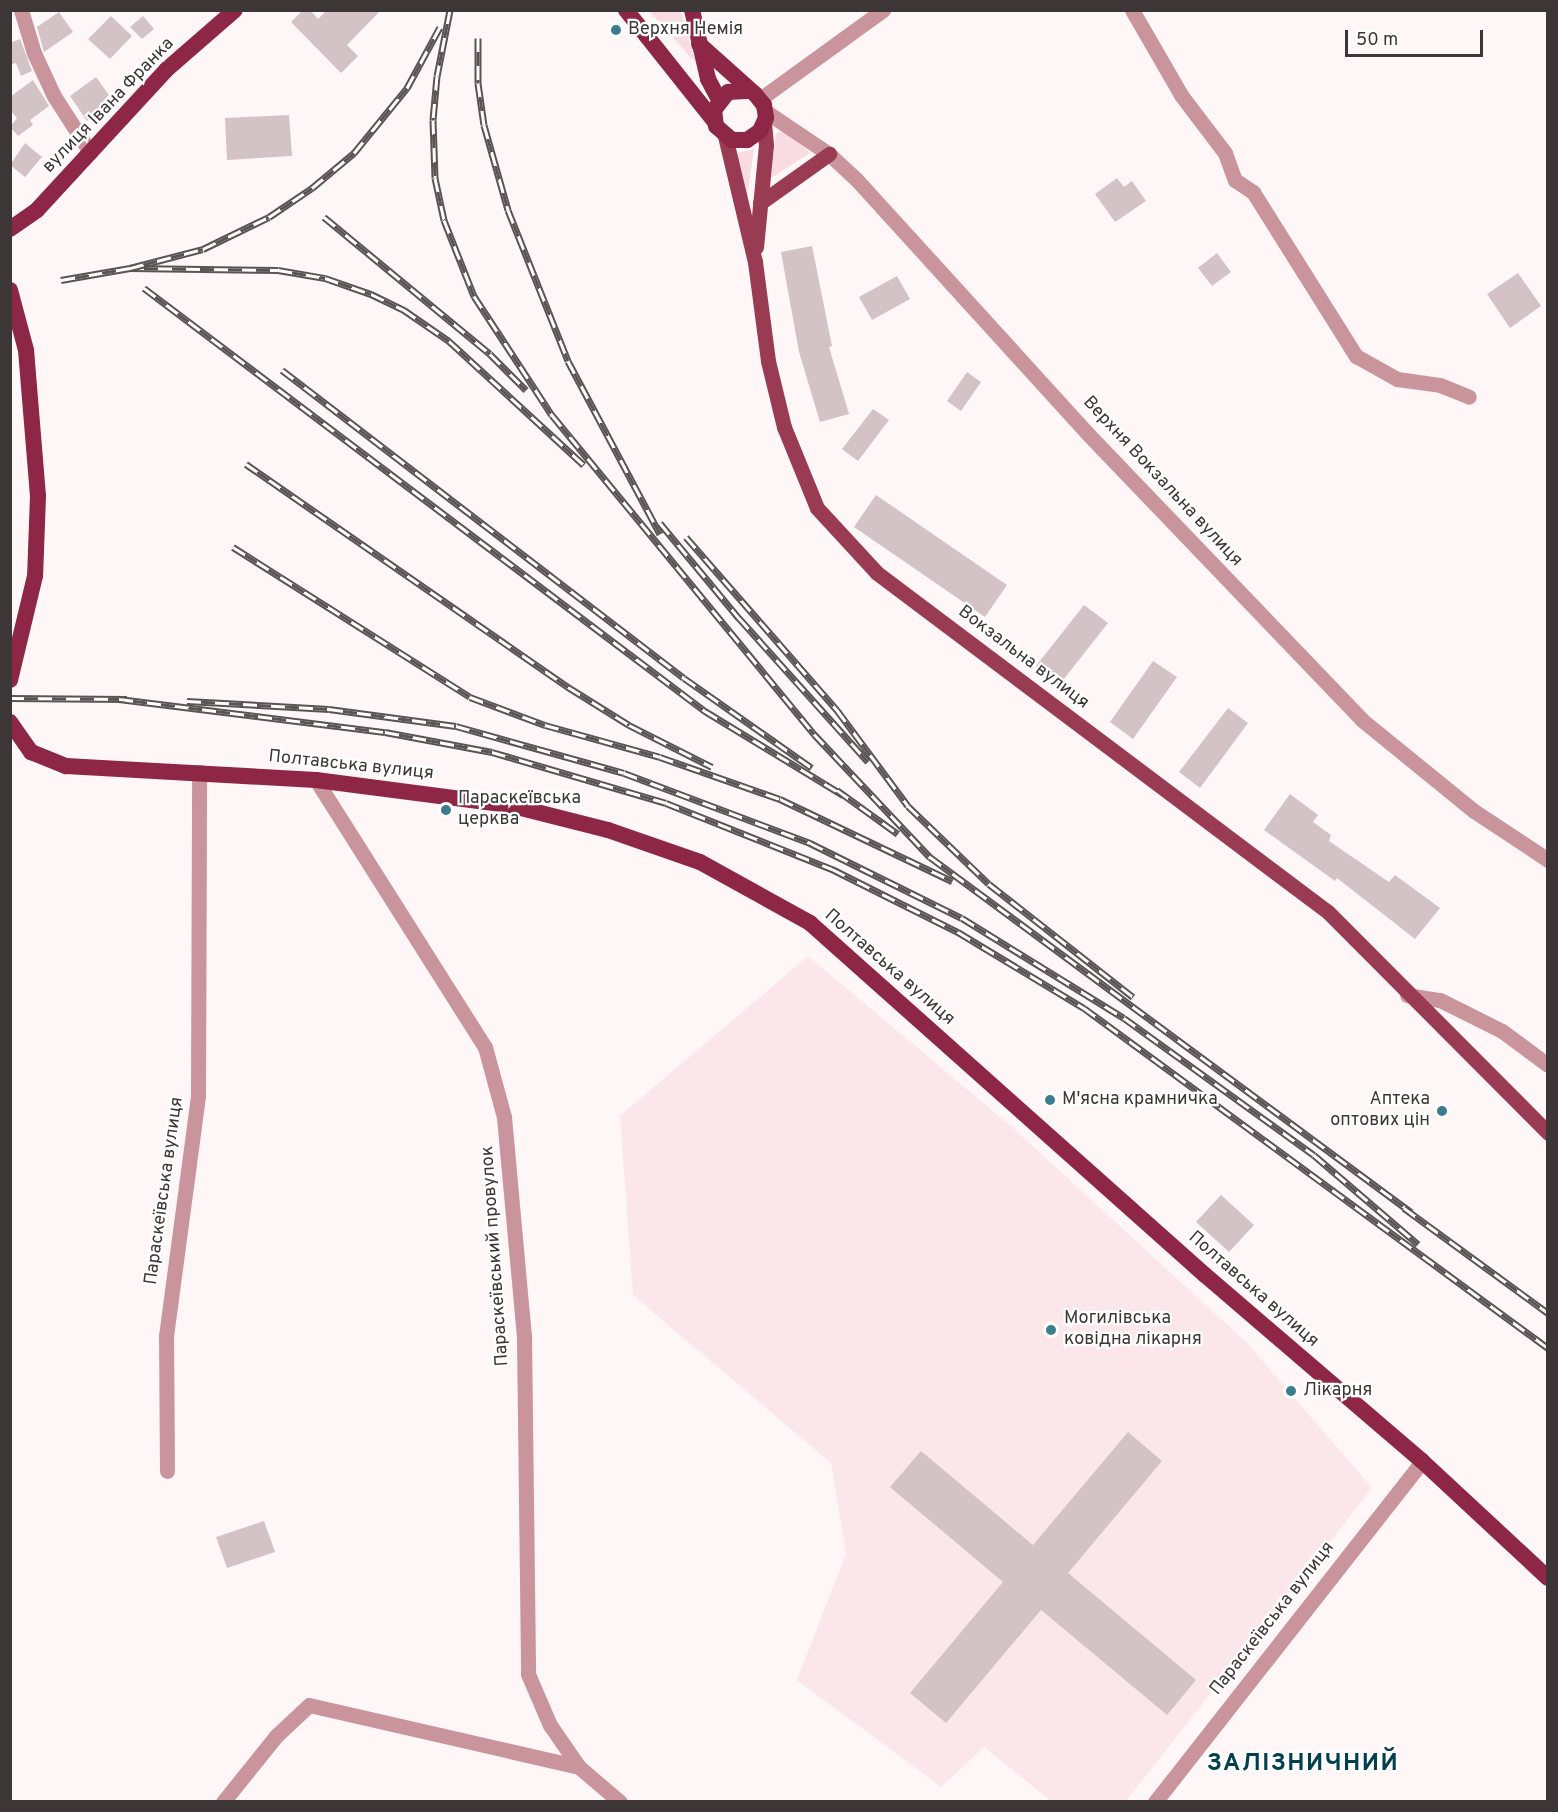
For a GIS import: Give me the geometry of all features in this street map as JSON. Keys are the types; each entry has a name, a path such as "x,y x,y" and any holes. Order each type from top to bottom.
{"highway":[{"name":"вулиця Івана Франка","path":"10,229 37,210 166,70 236,10"},
{"path":"626,10 725,136 747,140 756,103"},
{"path":"692,10 708,79 719,100 715,122"},
{"path":"699,44 756,103"},
{"path":"666,62 708,79 756,103"},
{"path":"719,100 756,103"},
{"path":"10,290 26,350 38,496 35,576 10,680"},
{"name":"Полтавська вулиця","path":"10,722 32,752 66,766 316,780 509,805 608,830 699,862 810,924 1204,1275 1422,1461 1548,1578"}],"main road":[{"name":"Вокзальна вулиця","path":"755,262 766,145 756,103"},
{"name":"Вокзальна вулиця","path":"725,136 755,262 768,361 784,427 817,508 877,573 1328,912 1407,995 1548,1133"},
{"path":"760,202 829,154"}],"street":[{"path":"21,10 34,53 54,96 90,152"},
{"path":"756,103 882,10"},
{"path":"1132,10 1181,95 1225,153 1235,180 1253,192 1356,356 1397,379 1440,385 1469,397"},
{"name":"Верхня Вокзальна вулиця","path":"756,103 829,154 856,179 1095,441 1362,720 1474,811 1548,860"},
{"name":"Параскеївська вулиця","path":"167,1471 166,1336 198,1096 199,772"},
{"name":"Параскеївський провулок","path":"316,780 484,1047 504,1117 524,1336 528,1674 550,1725 579,1767"},
{"path":"1407,995 1440,1000 1502,1031 1548,1065"},
{"name":"Параскеївська вулиця","path":"1155,1802 1422,1461"},
{"path":"223,1802 276,1736 309,1705 579,1767 620,1802"}],"shaded area":[{"path":"649,11 681,11 695,62"},
{"path":"787,131 810,153 771,178 776,133"},
{"path":"754,149 747,197 737,153"},
{"path":"808,956 1013,1128 1247,1343 1372,1488 1126,1801 1051,1801 984,1747 941,1787 797,1680 846,1554 831,1463 633,1295 620,1116"}],"building":[{"path":"303,10 310,10 318,19 327,10 381,10 347,45 358,56 341,73 291,22"},
{"path":"59,12 73,32 44,52 37,27"},
{"path":"111,16 132,36 110,59 88,39"},
{"path":"143,16 154,29 142,39 130,27"},
{"path":"20,39 32,71 21,76 16,63 10,65 10,43"},
{"path":"96,77 114,102 87,121 70,96"},
{"path":"33,80 49,106 30,120 33,125 18,136 10,127 17,118 10,110 10,97"},
{"path":"289,115 292,156 227,160 225,118"},
{"path":"25,143 42,157 25,177 10,165"},
{"path":"1117,178 1124,187 1132,181 1146,201 1115,222 1095,194"},
{"path":"812,246 832,346 829,347 849,414 820,422 799,352 781,252"},
{"path":"1217,253 1231,272 1212,286 1198,268"},
{"path":"1518,273 1541,306 1510,328 1487,294"},
{"path":"897,276 910,299 872,320 859,297"},
{"path":"967,372 981,382 961,411 947,401"},
{"path":"873,409 889,420 858,461 842,449"},
{"path":"876,495 1007,585 985,617 854,527"},
{"path":"1084,605 1108,623 1060,684 1036,666"},
{"path":"1153,661 1177,677 1133,739 1110,722"},
{"path":"1228,708 1248,723 1200,788 1179,772"},
{"path":"1290,794 1318,815 1313,822 1331,835 1329,841 1389,882 1395,875 1440,908 1415,939 1337,878 1335,881 1264,830"},
{"path":"1221,1195 1254,1225 1229,1252 1196,1222"},
{"path":"1128,1432 1162,1461 1068,1573 1196,1680 1167,1715 1041,1610 946,1723 910,1693 1003,1582 890,1487 921,1451 1033,1545"},
{"path":"264,1521 275,1552 227,1568 216,1537"}],"railway":[{"path":"450,10 437,76 433,120 435,178 444,220 474,296 552,415 814,734 930,857 1411,1212"},
{"path":"61,280 130,268 203,249 269,217 312,188 354,153 407,88 440,27"},
{"path":"478,38 478,83 484,125 508,210 568,361 660,534"},
{"path":"324,217 490,354 526,390"},
{"path":"130,268 278,270 325,278 371,294 404,310 449,341 584,465"},
{"path":"144,288 705,711 843,795"},
{"path":"282,370 684,678 812,768"},
{"path":"246,464 568,687 629,725 712,767"},
{"path":"660,523 739,618 868,762"},
{"path":"686,537 837,710 908,806 989,884 1133,997"},
{"path":"233,547 470,697 545,725 660,757 780,799 952,881"},
{"path":"10,698 127,699"},
{"path":"119,699 385,732 492,752 666,803 832,869 958,932 1084,1008 1548,1348"},
{"path":"187,701 329,709 456,726 624,773 810,843 962,918 1124,1018 1314,1155 1418,1244"},
{"path":"837,790 898,834"},
{"path":"1404,1208 1548,1313"}],"place":[{"name":"Верхня Немія","path":"616,30"},
{"name":"Параскеївська церква","path":"446,810"},
{"name":"М'ясна крамничка","path":"1050,1100"},
{"name":"Аптека оптових цін","path":"1442,1111"},
{"name":"Могилівська ковідна лікарня","path":"1051,1330"},
{"name":"Лікарня","path":"1291,1391"}],"district":[{"name":"ЗАЛІЗНИЧНИЙ","path":"1303,1765"}]}
